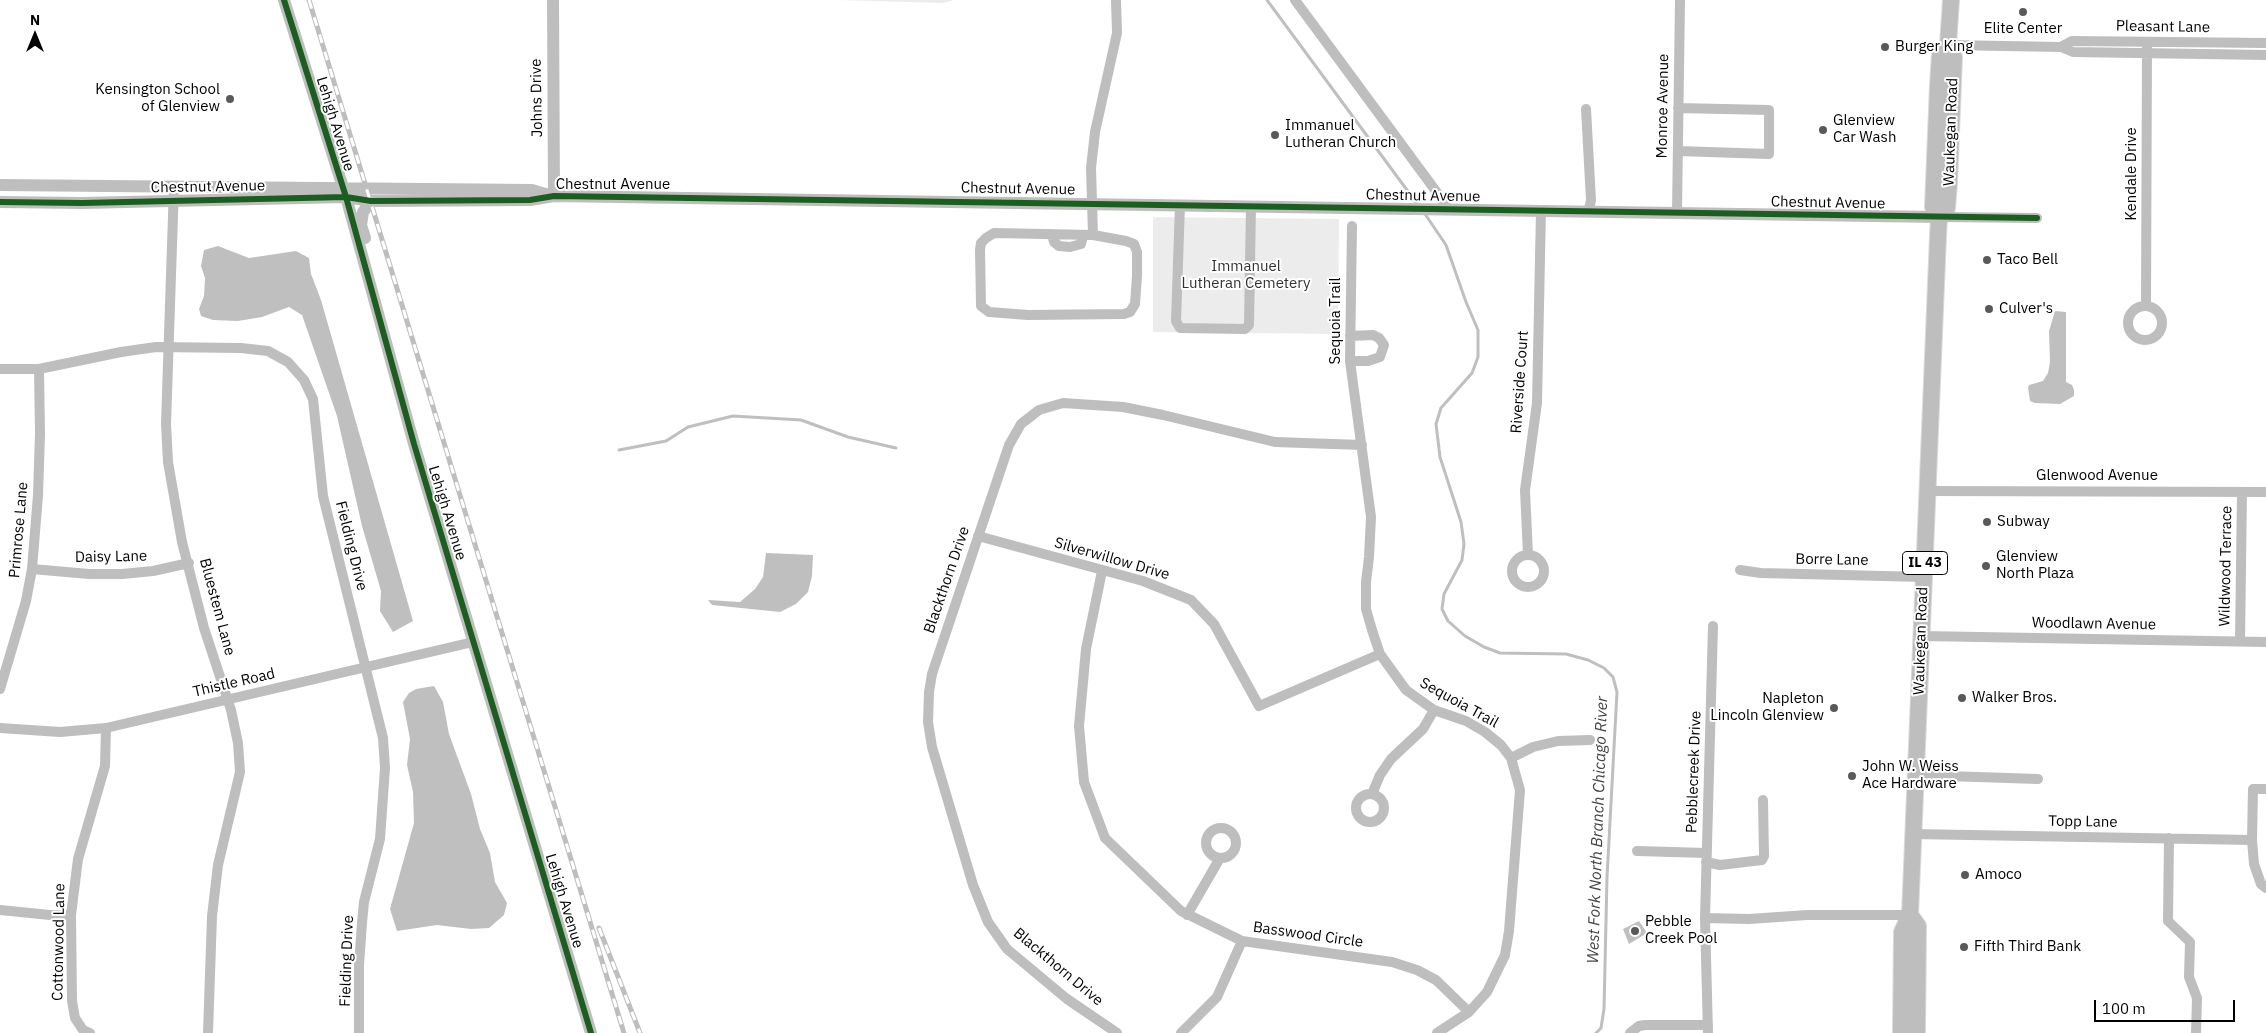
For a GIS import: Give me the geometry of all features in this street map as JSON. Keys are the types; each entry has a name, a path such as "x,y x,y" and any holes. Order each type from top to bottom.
{"main road":[{"name":"Waukegan Road","path":"1901,1033 1902,932 1910,916 1939,217 1948,208 1950,183 1954,57 1948,45 1951,0"},
{"name":"Waukegan Road","path":"1910,916 1918,926 1917,1033"}],"street":[{"name":"Lehigh Avenue","path":"284,0 344,192 401,397 591,1033"},
{"name":"Johns Drive","path":"553,0 554,196"},
{"path":"1088,235 1091,203 1091,168 1095,132 1117,33 1116,0"},
{"path":"1295,0 1447,208"},
{"name":"Monroe Avenue","path":"1677,212 1680,0"},
{"name":"Pleasant Lane","path":"2061,47 2072,41 2266,43"},
{"name":"Kendale Drive","path":"2146,306 2147,42"},
{"name":"Pleasant Lane","path":"1948,45 2061,47 2073,52 2266,55"},
{"path":"1678,108 1769,110 1769,154 1678,151"},
{"path":"1586,109 1591,200 1589,211"},
{"name":"Chestnut Avenue","path":"0,185 174,186 344,192 371,201 530,200 554,196 2036,218"},
{"name":"Bluestem Lane","path":"174,186 172,200 166,424 168,462 182,542 189,563 204,628 228,700 238,742 240,772 218,865 212,916 208,1033"},
{"name":"Chestnut Avenue","path":"0,202 82,203 344,192 532,190 554,196"},
{"path":"371,201 363,212 361,225 402,372 401,397"},
{"path":"1180,204 1176,322 1180,328 1245,329 1249,325 1251,206"},
{"name":"Riverside Court","path":"1528,554 1525,490 1537,403 1541,210"},
{"name":"Sequoia Trail","path":"1352,226 1350,361 1371,516 1366,609 1380,654 1406,690 1434,710 1466,721 1485,732 1501,745 1511,758 1520,790 1509,931 1505,955 1497,975 1487,992 1469,1012 1437,1033"},
{"path":"994,233 1088,235 1126,240 1134,244 1137,252 1135,304 1130,312 1124,314 1028,315 985,311 980,301 980,250 981,243 986,238 994,233"},
{"path":"1350,336 1374,335 1384,345 1380,357 1368,361 1350,361"},
{"name":"Fielding Drive","path":"0,369 39,369 121,352 169,346 241,348 268,351 288,362 304,380 313,399 323,496 383,738 384,768 380,839 363,916 359,1033"},
{"name":"Primrose Lane","path":"0,689 26,601 32,569 39,478 39,369"},
{"name":"Blackthorn Drive","path":"1117,1033 1067,999 1007,948 988,922 973,885 932,747 928,722 932,674 1009,445 1021,424 1040,410 1063,403 1123,407 1275,442 1362,444"},
{"name":"Glenwood Avenue","path":"1928,491 2266,492"},
{"name":"Wildwood Terrace","path":"2240,641 2242,492"},
{"name":"Silverwillow Drive","path":"978,536 1144,581 1190,600 1214,624 1259,706 1380,654"},
{"name":"Daisy Lane","path":"32,569 89,574 122,574 153,571 189,563"},
{"name":"Borre Lane","path":"1740,570 1761,573 1924,577"},
{"name":"Basswood Circle","path":"1102,571 1086,649 1079,726 1084,782 1105,838 1187,915 1242,941 1392,962 1417,970 1436,980 1469,1012"},
{"name":"Pebblecreek Drive","path":"1708,1029 1705,918 1713,626"},
{"name":"Woodlawn Avenue","path":"1922,636 2266,642"},
{"name":"Thistle Road","path":"0,728 17,731 60,732 106,728 473,642"},
{"path":"1372,794 1380,775 1391,759 1423,729 1434,710"},
{"name":"Cottonwood Lane","path":"90,1033 83,1030 75,1018 72,1001 72,915 78,858 105,766 106,728"},
{"path":"1511,758 1533,747 1558,741 1590,740"},
{"path":"1916,775 2038,778"},
{"path":"2266,789 2253,789 2252,840 2254,864 2261,884 2266,888"},
{"path":"1638,851 1706,857 1720,865 1762,860 1764,856 1764,800"},
{"name":"Topp Lane","path":"1913,834 2252,840"},
{"path":"2169,838 2168,921 2190,942 2189,977 2197,998 2196,1033"},
{"path":"1187,915 1220,858"},
{"path":"0,910 50,915 72,915"},
{"path":"1705,918 1750,919 1807,915 1910,916"},
{"path":"1181,1033 1217,997 1242,941"},
{"path":"1630,1033 1639,1026 1645,1025 1708,1029"}],"green space":[{"path":"839,0 954,0 943,3"},
{"name":"Immanuel Lutheran Cemetery","path":"1153,217 1339,219 1338,334 1153,332"}],"shaded area":[{"path":"218,246 249,258 296,251 309,258 311,274 321,300 413,621 393,632 380,611 381,591 362,526 337,416 302,315 289,307 262,317 238,321 213,320 201,316 199,309 204,296 205,278 201,266 204,250"},
{"path":"2055,311 2066,312 2066,382 2072,385 2074,396 2060,404 2035,403 2030,401 2028,388 2029,385 2043,381 2048,373 2050,362 2049,331"},
{"path":"766,553 813,555 812,576 808,592 796,604 780,612 712,605 708,600 740,602 755,589 763,577"},
{"path":"434,686 443,702 449,734 471,794 480,829 490,853 495,882 507,903 504,915 489,928 471,929 437,925 397,931 390,909 414,823 413,792 407,765 410,739 403,702 409,693 416,689"},
{"name":"Pebble Creek Pool","path":"1639,921 1647,933 1629,944 1623,929"}],"waterway":[{"name":"West Fork North Branch Chicago River","path":"1267,0 1418,205"},
{"name":"West Fork North Branch Chicago River","path":"1425,214 1446,245 1478,330 1478,357 1472,373 1441,408 1436,424 1440,457 1461,522 1464,544 1462,560 1444,594 1442,609 1448,621 1465,636 1484,647 1500,653 1566,654 1588,660 1604,668 1613,677 1617,692 1607,877 1604,1009 1601,1028 1596,1033"},
{"path":"619,450 666,441 688,427 733,416 801,420 848,437 896,448"}],"railway":[{"path":"309,0 624,1033"},
{"path":"599,928 640,1033"}],"cycle path":[{"path":"284,0 346,197 414,444 591,1033"},
{"path":"0,202 82,203 346,197 371,201 530,200 554,196 2037,218"}],"place":[{"name":"Elite Center","path":"2023,12"},
{"name":"Burger King","path":"1885,47"},
{"name":"Kensington School of Glenview","path":"230,99"},
{"name":"Glenview Car Wash","path":"1823,130"},
{"name":"Immanuel Lutheran Church","path":"1275,135"},
{"name":"Taco Bell","path":"1987,260"},
{"name":"Culver's","path":"1989,309"},
{"name":"Subway","path":"1987,522"},
{"name":"Glenview North Plaza","path":"1986,566"},
{"name":"Walker Bros.","path":"1962,698"},
{"name":"Napleton Lincoln Glenview","path":"1834,708"},
{"name":"John W. Weiss Ace Hardware","path":"1852,776"},
{"name":"Amoco","path":"1965,875"},
{"name":"Pebble Creek Pool","path":"1635,931"},
{"name":"Fifth Third Bank","path":"1964,947"}]}
